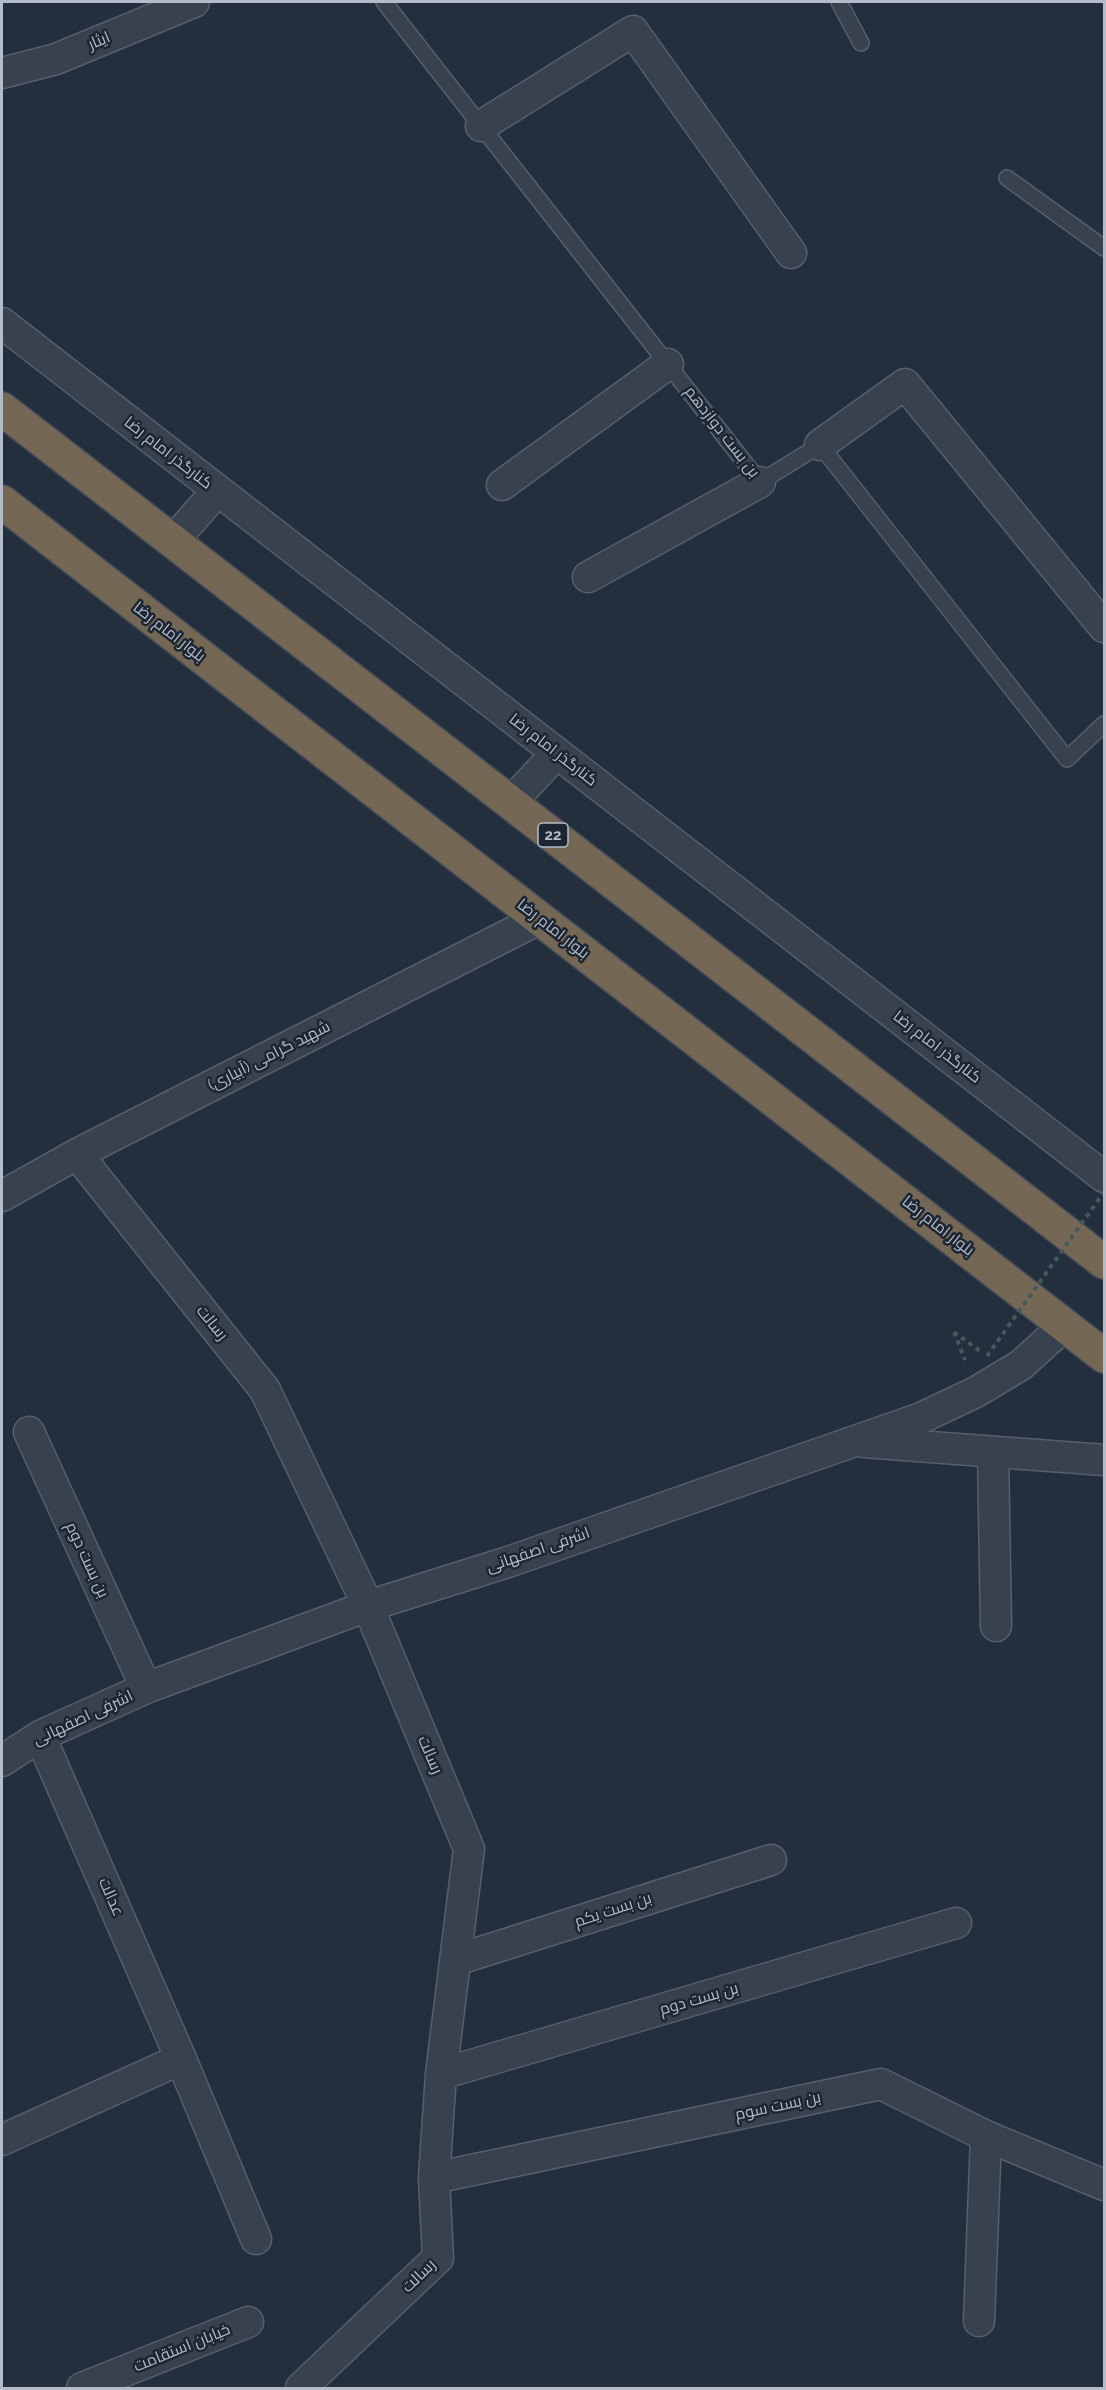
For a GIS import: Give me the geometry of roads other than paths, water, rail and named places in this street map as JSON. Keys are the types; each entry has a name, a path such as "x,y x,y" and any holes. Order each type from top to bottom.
{"highway":[{"name":"22","path":"2,409 1104,1262"},
{"name":"بلوار امام رضا","path":"2,502 1104,1356"}],"street":[{"name":"ایثار","path":"2,73 56,59 194,2"},
{"path":"481,126 633,31 791,253"},
{"name":"کنارگذر امام رضا","path":"2,323 1104,1177"},
{"path":"502,485 668,364"},
{"path":"820,445 905,384 1104,627"},
{"path":"588,577 760,482"},
{"path":"172,542 217,491"},
{"path":"511,802 557,753"},
{"name":"شهید گرامی (آبیاری)","path":"2,1196 77,1154 539,919"},
{"name":"رسالت","path":"77,1154 265,1390 368,1606 470,1849 441,2074 434,2178 438,2258 301,2388"},
{"name":"اشرفی اصفهانی","path":"2,1761 40,1736 146,1688 368,1606 508,1562 921,1418 976,1392 1021,1365 1065,1324"},
{"name":"بن بست دوم","path":"29,1432 146,1688"},
{"path":"852,1442 1104,1460"},
{"path":"993,1453 996,1626"},
{"name":"عدالت","path":"40,1736 182,2059 256,2239"},
{"name":"بن بست یکم","path":"456,1960 771,1860"},
{"name":"بن بست دوم","path":"441,2074 956,1923"},
{"path":"2,2140 182,2059"},
{"name":"بن بست سوم","path":"434,2178 881,2084 986,2136 1104,2185"},
{"path":"979,2321 986,2136"},
{"name":"خیابان استقامت","path":"82,2388 248,2322"}],"lane":[{"name":"بن بست دوازدهم","path":"384,2 760,482 820,445"},
{"path":"839,2 861,43"},
{"path":"1007,178 1104,248"},
{"path":"820,445 1067,759 1104,724"}]}
